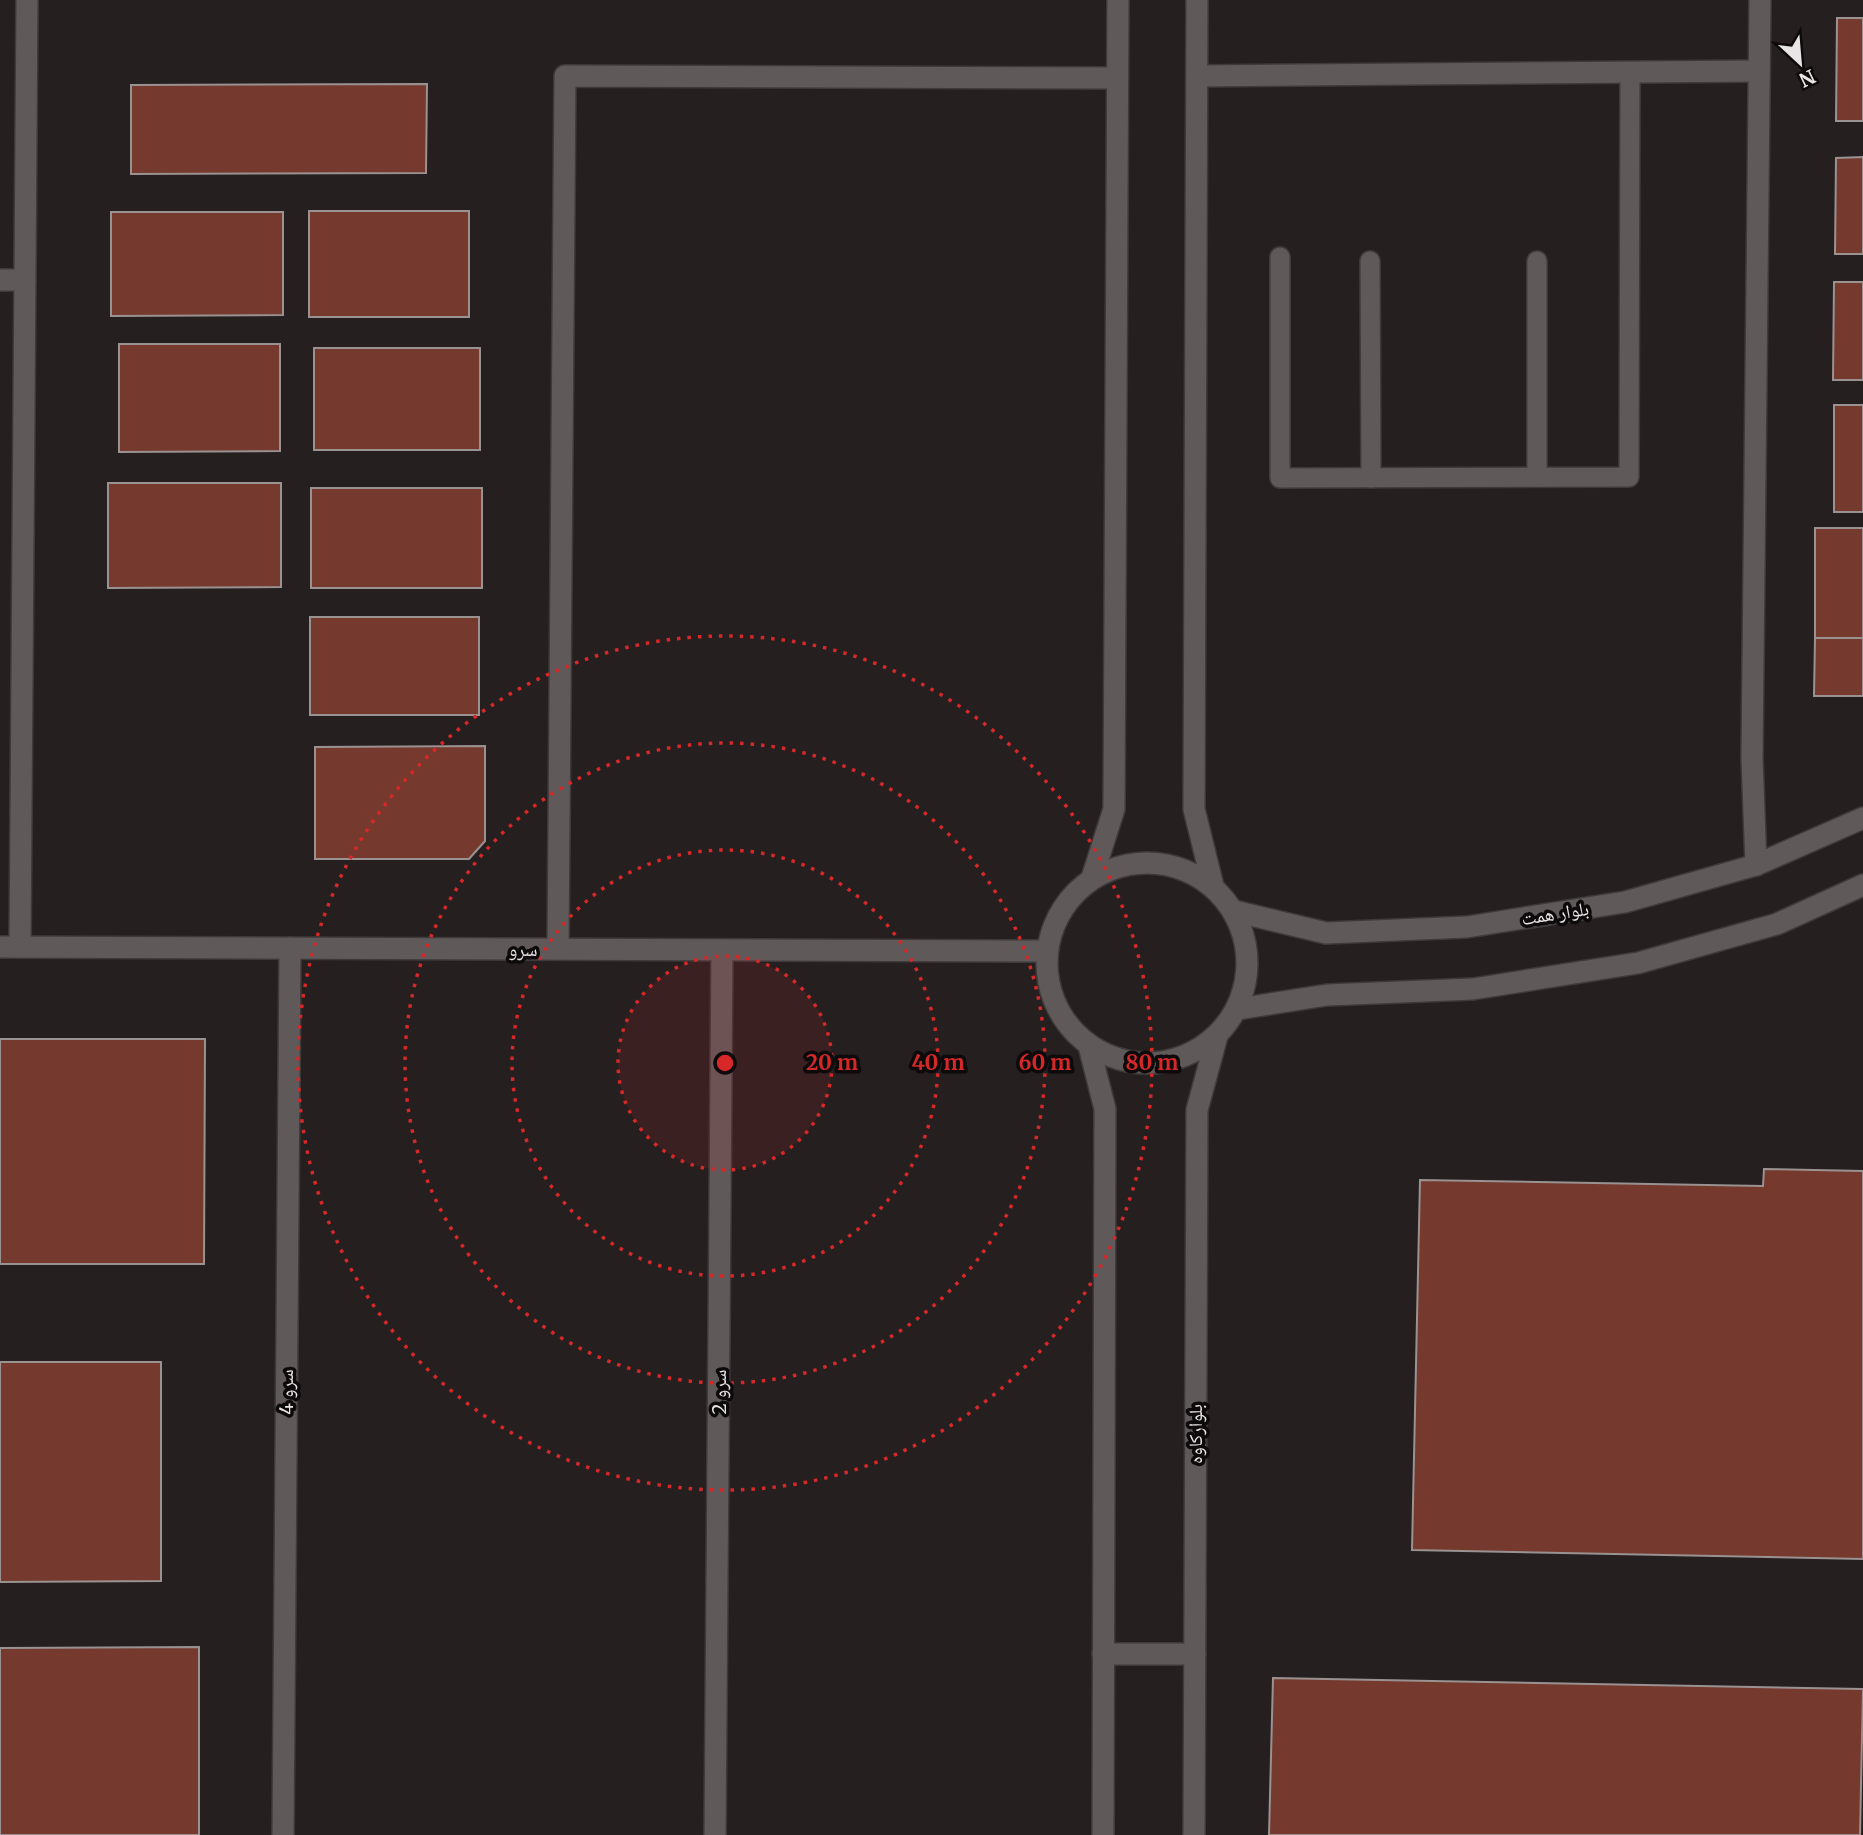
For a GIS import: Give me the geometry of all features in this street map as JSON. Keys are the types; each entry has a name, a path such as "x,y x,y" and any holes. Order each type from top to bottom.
{"street":[{"path":"10,947 25,280 27,0"},
{"path":"1093,878 1114,809 1118,0"},
{"path":"1197,0 1194,809 1213,886"},
{"path":"1756,865 1752,758 1759,0"},
{"path":"1197,76 1759,71"},
{"path":"558,949 565,76 1117,78"},
{"path":"0,280 25,280"},
{"name":"بلوار همت","path":"1234,911 1326,933 1467,927 1625,902 1756,865 1863,818"},
{"path":"1154,862 1186,869 1213,886 1234,911 1246,941 1248,975 1238,1009 1217,1036 1188,1056 1155,1064 1121,1061 1089,1046 1064,1022 1049,991 1046,951 1052,928 1068,899 1093,878 1122,865 1154,862"},
{"path":"1238,1009 1328,995 1473,989 1639,963 1776,924 1863,885"},
{"name":"سرو","path":"10,947 1046,951"},
{"name":"سرو 4","path":"283,1835 290,948"},
{"name":"سرو 2","path":"715,1835 722,950"},
{"name":"بلوارکاوه","path":"1194,1835 1196,1110 1217,1036"},
{"path":"1089,1046 1105,1109 1102,1835"},
{"path":"1103,1654 1195,1654"}],"lane":[{"path":"1280,257 1280,478 1629,477 1630,72"},
{"path":"1370,261 1371,478"},
{"path":"1537,261 1537,477"}],"building":[{"path":"1837,18 1863,18 1863,121 1836,121"},
{"path":"427,84 426,173 131,174 131,85"},
{"path":"1863,157 1863,254 1835,254 1836,158"},
{"path":"309,211 469,211 469,317 309,317"},
{"path":"111,212 283,212 283,315 111,316"},
{"path":"1834,282 1863,282 1863,380 1833,380"},
{"path":"119,344 280,344 280,451 119,452"},
{"path":"314,348 480,348 480,450 314,450"},
{"path":"1834,405 1863,405 1863,512 1834,512"},
{"path":"108,483 281,483 281,587 108,588"},
{"path":"311,488 482,488 482,588 311,588"},
{"path":"1815,528 1863,528 1863,638 1815,638"},
{"path":"310,617 479,617 479,715 310,715"},
{"path":"1815,638 1863,638 1863,696 1814,696"},
{"path":"485,746 485,841 469,859 315,859 315,747"},
{"path":"0,1039 205,1039 204,1264 0,1264"},
{"path":"1764,1169 1863,1171 1863,1559 1412,1550 1420,1180 1763,1186"},
{"path":"0,1362 161,1362 161,1581 0,1582"},
{"path":"199,1647 199,1835 0,1835 0,1648"},
{"path":"1273,1678 1863,1689 1860,1835 1269,1835"}]}
